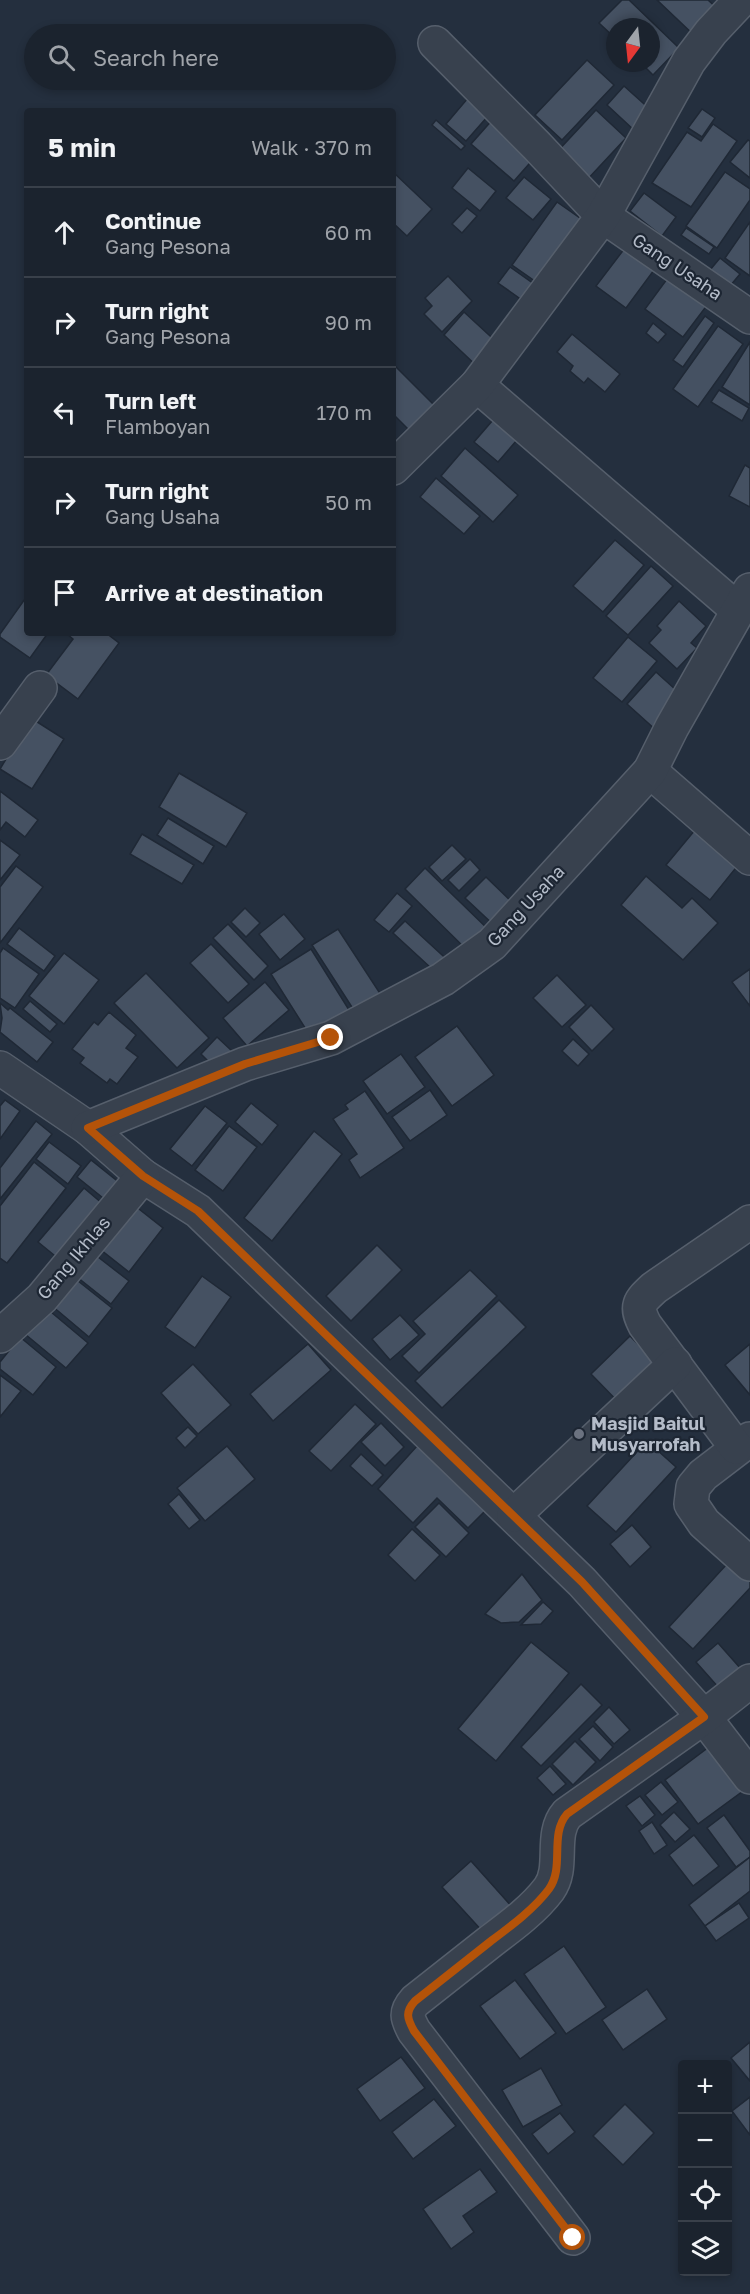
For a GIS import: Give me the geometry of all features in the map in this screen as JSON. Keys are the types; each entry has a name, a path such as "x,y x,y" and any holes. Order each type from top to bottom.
{"street":[{"path":"396,465 477,385 603,216 689,61 711,32 741,0"},
{"name":"Gang Usaha","path":"435,43 603,216 750,317"},
{"path":"477,385 744,600"},
{"name":"Gang Usaha","path":"88,1128 245,1064 331,1038 444,979 492,944 650,771 672,727 744,600"},
{"path":"0,743 40,688"},
{"path":"650,771 750,858"},
{"path":"0,1068 88,1128 143,1176 198,1211 582,1582 704,1717 750,1777"},
{"name":"Gang Ikhlas","path":"0,1336 42,1298 143,1176"},
{"path":"750,1222 654,1288 641,1300 639,1313 675,1364 743,1443 703,1475 693,1487 691,1504 704,1523 750,1564"},
{"path":"514,1515 675,1364"},
{"path":"573,2238 414,2031 407,2019 407,2013 415,2001 518,1920 550,1888 555,1875 558,1831 567,1814 704,1717 750,1681"}],"building":[{"path":"622,0 629,0 648,18 606,18 606,30 599,23"},
{"path":"657,0 708,0 721,12 697,38"},
{"path":"660,30 679,48 660,68"},
{"path":"587,60 614,85 562,140 535,115"},
{"path":"624,86 653,112 635,131 607,105"},
{"path":"468,98 488,116 466,141 446,124"},
{"path":"702,109 715,118 702,137 688,128"},
{"path":"596,110 626,138 585,182 555,154"},
{"path":"494,118 536,156 514,181 471,144"},
{"path":"436,120 465,146 461,150 432,125"},
{"path":"713,124 737,141 691,207 652,183 687,132 701,141"},
{"path":"748,140 750,141 750,178 730,162"},
{"path":"468,168 496,191 480,211 452,188"},
{"path":"725,172 750,189 750,200 717,248 686,226"},
{"path":"396,175 432,209 407,236 396,226"},
{"path":"524,177 551,199 533,220 506,198"},
{"path":"644,193 676,217 662,236 630,211"},
{"path":"557,202 587,223 542,286 512,265"},
{"path":"467,208 477,216 462,233 452,224"},
{"path":"750,222 750,276 725,258"},
{"path":"686,228 714,247 709,254 681,235"},
{"path":"628,244 657,266 626,308 596,286"},
{"path":"720,258 740,274 730,286 710,270"},
{"path":"510,267 541,289 529,305 498,283"},
{"path":"670,275 708,304 683,337 645,309"},
{"path":"448,276 472,301 442,332 424,314 432,306 425,298"},
{"path":"464,312 502,347 481,370 444,335"},
{"path":"705,316 714,323 683,367 673,360"},
{"path":"653,323 666,334 658,343 646,333"},
{"path":"718,326 743,344 698,407 673,389"},
{"path":"572,334 620,374 605,392 588,378 584,383 570,371 573,366 557,352"},
{"path":"750,342 750,405 722,387"},
{"path":"396,367 444,415 419,440 396,417"},
{"path":"719,390 749,408 742,421 711,402"},
{"path":"499,413 523,433 498,462 474,442"},
{"path":"465,448 518,495 493,522 441,476"},
{"path":"745,465 750,468 750,507 729,496"},
{"path":"436,478 480,516 464,534 420,497"},
{"path":"615,540 644,565 603,612 573,586"},
{"path":"651,566 673,586 628,635 606,616"},
{"path":"24,600 24,636 46,636 30,658 0,637"},
{"path":"679,601 706,626 691,643 697,648 677,669 649,643 661,630 657,626"},
{"path":"70,636 110,636 119,643 78,699 46,675 73,639"},
{"path":"628,637 657,661 622,702 593,678"},
{"path":"656,672 686,699 657,731 627,704"},
{"path":"31,718 64,739 32,789 0,769"},
{"path":"179,773 247,813 226,847 159,807"},
{"path":"0,791 38,820 25,837 6,822 0,830"},
{"path":"168,818 214,846 203,864 157,835"},
{"path":"695,830 739,864 710,900 666,865"},
{"path":"142,834 194,865 182,884 130,854"},
{"path":"0,840 20,855 0,880"},
{"path":"452,845 466,859 442,881 429,867"},
{"path":"470,859 480,870 459,891 448,880"},
{"path":"16,866 43,887 0,943 0,887"},
{"path":"425,868 494,935 474,957 405,889"},
{"path":"646,876 682,908 692,898 718,923 683,960 621,905"},
{"path":"486,877 517,907 497,928 465,898"},
{"path":"397,893 412,906 389,932 374,920"},
{"path":"245,908 260,923 246,937 231,922"},
{"path":"284,914 305,939 280,960 259,934"},
{"path":"405,921 454,966 443,979 393,933"},
{"path":"228,924 268,966 254,980 213,938"},
{"path":"19,928 55,956 44,971 7,944"},
{"path":"338,929 383,998 357,1015 312,945"},
{"path":"211,944 249,984 228,1003 190,963"},
{"path":"3,948 39,974 15,1008 0,998 0,953"},
{"path":"311,949 354,1018 314,1042 271,974"},
{"path":"64,953 99,980 64,1024 29,996"},
{"path":"750,969 750,1006 732,982"},
{"path":"146,973 209,1038 177,1068 114,1003"},
{"path":"557,975 586,1005 562,1027 533,998"},
{"path":"265,982 289,1010 247,1046 223,1018"},
{"path":"30,1001 57,1024 50,1032 23,1009"},
{"path":"0,1003 8,1010 10,1008 53,1042 37,1062 0,1032 2,1018"},
{"path":"591,1005 614,1029 592,1051 569,1027"},
{"path":"109,1012 136,1035 126,1048 138,1057 117,1084 110,1079 107,1083 80,1063 84,1058 72,1049 94,1022 98,1025"},
{"path":"457,1026 494,1075 452,1106 415,1057"},
{"path":"217,1037 233,1052 216,1069 201,1054"},
{"path":"573,1039 589,1054 578,1066 562,1051"},
{"path":"401,1054 425,1087 387,1114 363,1081"},
{"path":"430,1090 447,1115 410,1141 392,1117"},
{"path":"365,1091 404,1148 360,1178 349,1160 357,1154 333,1119 348,1109 345,1105"},
{"path":"5,1100 20,1111 0,1139 0,1106"},
{"path":"251,1103 278,1125 262,1145 235,1122"},
{"path":"205,1106 227,1123 192,1166 170,1149"},
{"path":"36,1121 52,1134 0,1199 0,1168"},
{"path":"229,1126 257,1147 223,1191 195,1170"},
{"path":"314,1131 342,1154 272,1241 244,1218"},
{"path":"49,1142 81,1166 68,1184 36,1159"},
{"path":"91,1160 126,1188 113,1206 77,1177"},
{"path":"34,1162 66,1188 7,1263 0,1258 0,1206"},
{"path":"84,1188 110,1210 65,1264 38,1242"},
{"path":"130,1202 163,1228 129,1272 96,1246"},
{"path":"377,1245 402,1270 351,1321 326,1296"},
{"path":"89,1250 129,1281 111,1304 72,1273"},
{"path":"470,1270 497,1296 419,1373 402,1356 425,1334 413,1321"},
{"path":"68,1273 112,1308 89,1337 45,1300"},
{"path":"202,1276 231,1297 195,1348 165,1327"},
{"path":"499,1300 526,1327 442,1408 415,1381"},
{"path":"45,1307 88,1343 66,1368 25,1334"},
{"path":"400,1315 419,1335 390,1360 372,1339"},
{"path":"630,1336 667,1374 628,1412 591,1374"},
{"path":"20,1337 56,1367 33,1395 0,1369 0,1362"},
{"path":"308,1344 331,1370 273,1421 250,1394"},
{"path":"750,1344 750,1395 725,1365"},
{"path":"193,1364 231,1405 198,1434 161,1393"},
{"path":"0,1375 21,1391 0,1417"},
{"path":"355,1404 376,1424 331,1471 309,1451"},
{"path":"381,1423 404,1447 385,1466 361,1442"},
{"path":"188,1427 197,1436 185,1448 176,1438"},
{"path":"647,1441 676,1467 616,1532 587,1506"},
{"path":"418,1445 486,1510 468,1528 437,1498 413,1523 378,1489"},
{"path":"227,1446 255,1479 205,1521 177,1488"},
{"path":"361,1454 383,1475 372,1486 350,1466"},
{"path":"179,1494 200,1520 189,1529 168,1504"},
{"path":"439,1503 469,1533 446,1557 415,1527"},
{"path":"632,1525 651,1547 630,1567 610,1544"},
{"path":"412,1529 440,1555 415,1581 388,1555"},
{"path":"739,1551 750,1561 750,1588 693,1649 669,1627"},
{"path":"522,1574 542,1600 519,1622 501,1623 485,1614"},
{"path":"543,1602 553,1611 541,1624 521,1625"},
{"path":"531,1642 569,1673 496,1761 458,1729"},
{"path":"718,1643 741,1669 719,1688 696,1662"},
{"path":"581,1684 602,1705 541,1766 521,1747"},
{"path":"609,1707 630,1730 614,1744 594,1722"},
{"path":"593,1726 613,1747 600,1761 579,1739"},
{"path":"575,1741 596,1762 573,1785 552,1764"},
{"path":"709,1747 743,1791 698,1824 665,1780"},
{"path":"550,1766 566,1784 553,1795 537,1778"},
{"path":"661,1782 678,1802 662,1815 645,1795"},
{"path":"640,1796 655,1815 642,1826 626,1806"},
{"path":"674,1812 690,1829 675,1842 660,1825"},
{"path":"724,1815 750,1851 750,1857 736,1867 707,1828"},
{"path":"652,1822 667,1845 654,1854 639,1831"},
{"path":"694,1835 719,1866 693,1886 669,1855"},
{"path":"750,1857 750,1891 705,1926 689,1905"},
{"path":"471,1861 513,1908 484,1933 442,1887"},
{"path":"739,1903 749,1918 716,1941 705,1926"},
{"path":"564,1946 606,2007 566,2034 524,1974"},
{"path":"515,1980 556,2033 520,2059 480,2006"},
{"path":"647,1989 667,2019 623,2050 602,2020"},
{"path":"750,2042 750,2081 731,2058"},
{"path":"401,2057 425,2088 380,2121 357,2089"},
{"path":"541,2068 562,2105 523,2127 502,2090"},
{"path":"750,2097 750,2135 732,2111"},
{"path":"434,2099 456,2126 413,2159 392,2132"},
{"path":"625,2104 654,2133 623,2165 593,2136"},
{"path":"560,2113 575,2132 548,2154 532,2134"},
{"path":"480,2169 497,2192 463,2216 474,2232 451,2249 423,2209"}],"place":[{"name":"Masjid Baitul Musyarrofah","path":"579,1434"}],"route":[{"path":"331,1038 245,1064 88,1128 143,1176 198,1211 582,1582 704,1717 567,1814 558,1831 555,1875 550,1888 518,1920 415,2001 407,2013 407,2019 414,2031 573,2238"}]}
